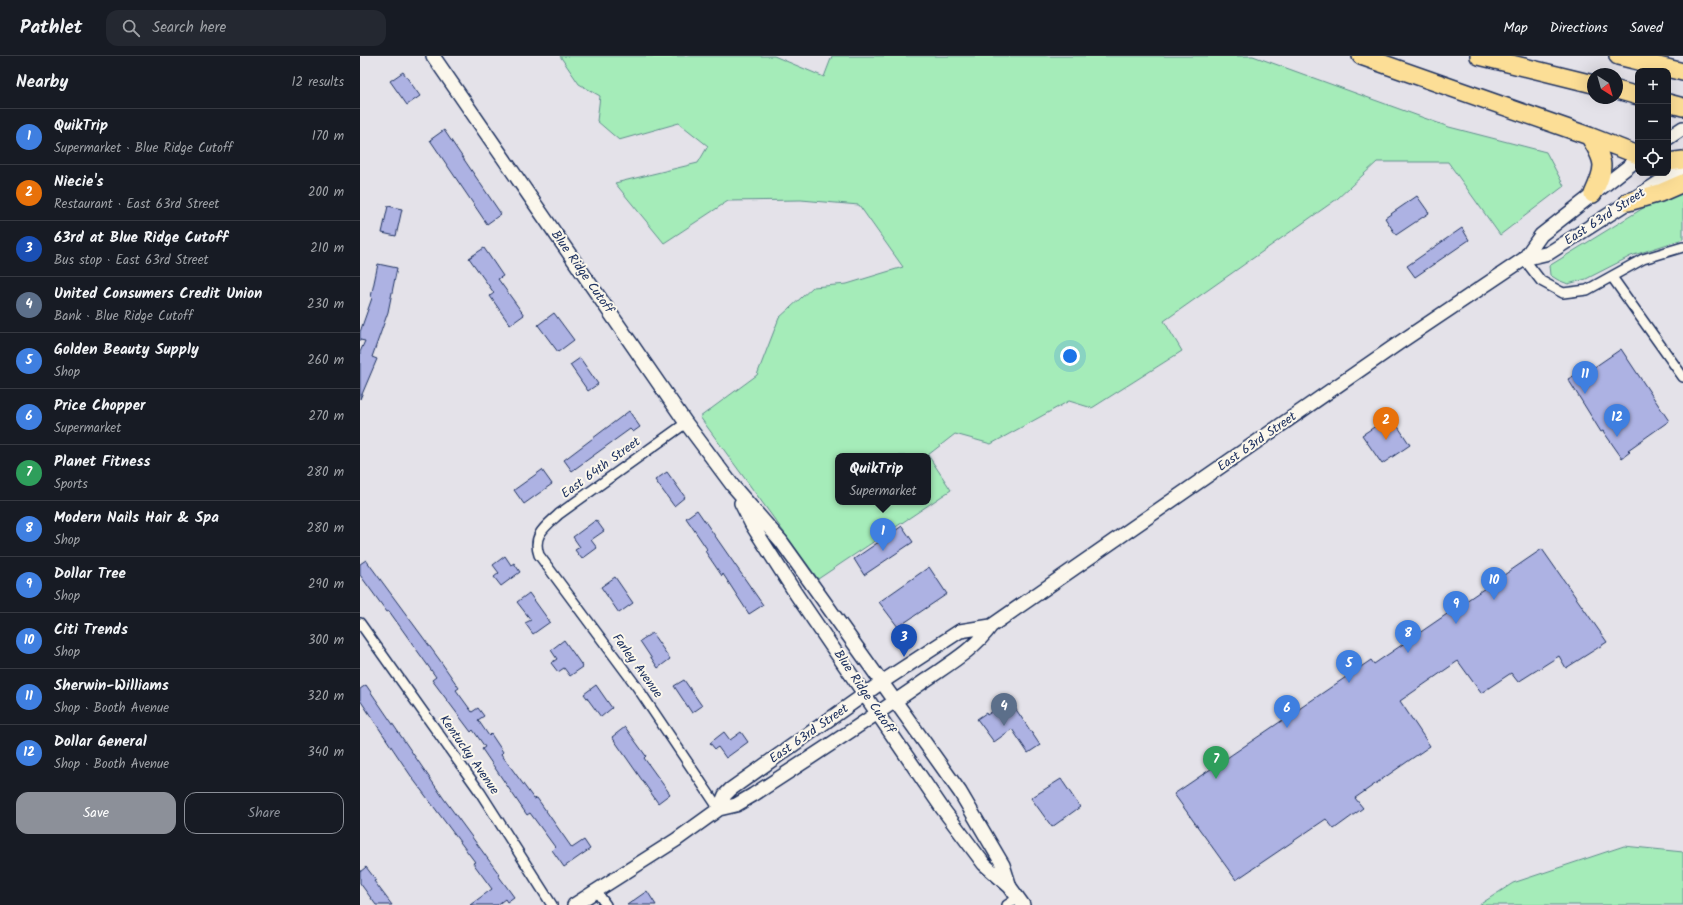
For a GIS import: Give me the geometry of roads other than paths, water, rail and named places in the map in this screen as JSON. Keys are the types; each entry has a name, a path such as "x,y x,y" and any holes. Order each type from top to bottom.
{"highway":[{"path":"1361,56 1589,136 1635,154"},
{"path":"1479,56 1587,83"},
{"path":"1618,56 1683,72"},
{"path":"1623,92 1635,95"},
{"path":"1671,104 1683,107"},
{"path":"1589,136 1601,156 1602,170 1593,194"},
{"path":"1671,162 1683,160"},
{"path":"1628,202 1660,193 1683,183"}],"main road":[{"name":"Blue Ridge Cutoff","path":"432,56 686,422 733,486 780,541 960,792 1003,865 1016,903"},
{"path":"1671,136 1683,128"},
{"name":"East 63rd Street","path":"1524,259 1541,235 1635,161"},
{"name":"East 63rd Street","path":"574,905 597,892 719,809 736,805 753,795 895,701 972,648 984,636 991,626 1399,343 1524,259 1549,253 1683,167"},
{"name":"Blue Ridge Cutoff","path":"733,486 752,525 796,594 967,842 984,864 1010,887"},
{"name":"East 63rd Street","path":"719,809 725,795 731,789 882,682 960,631 991,626"}],"street":[{"path":"1524,259 1541,281 1563,293 1587,290 1644,260 1683,247"},
{"path":"1612,276 1683,377"},
{"name":"East 64th Street","path":"536,539 541,530 559,514 686,422"},
{"name":"Farley Avenue","path":"536,539 536,547 539,555 637,687 719,809"},
{"name":"Kentucky Avenue","path":"360,623 480,792 552,905"},
{"path":"597,892 606,905"}],"place":[{"name":"Sherwin-Williams","path":"1585,394"},
{"name":"Dollar General","path":"1617,437"},
{"name":"Niecie's","path":"1386,440"},
{"name":"QuikTrip","path":"883,551"},
{"name":"Citi Trends","path":"1494,600"},
{"name":"Dollar Tree","path":"1456,624"},
{"name":"Modern Nails Hair & Spa","path":"1408,653"},
{"name":"63rd at Blue Ridge Cutoff","path":"904,657"},
{"name":"Golden Beauty Supply","path":"1349,683"},
{"name":"United Consumers Credit Union","path":"1004,726"},
{"name":"Price Chopper","path":"1287,728"},
{"name":"Planet Fitness","path":"1216,779"}]}
